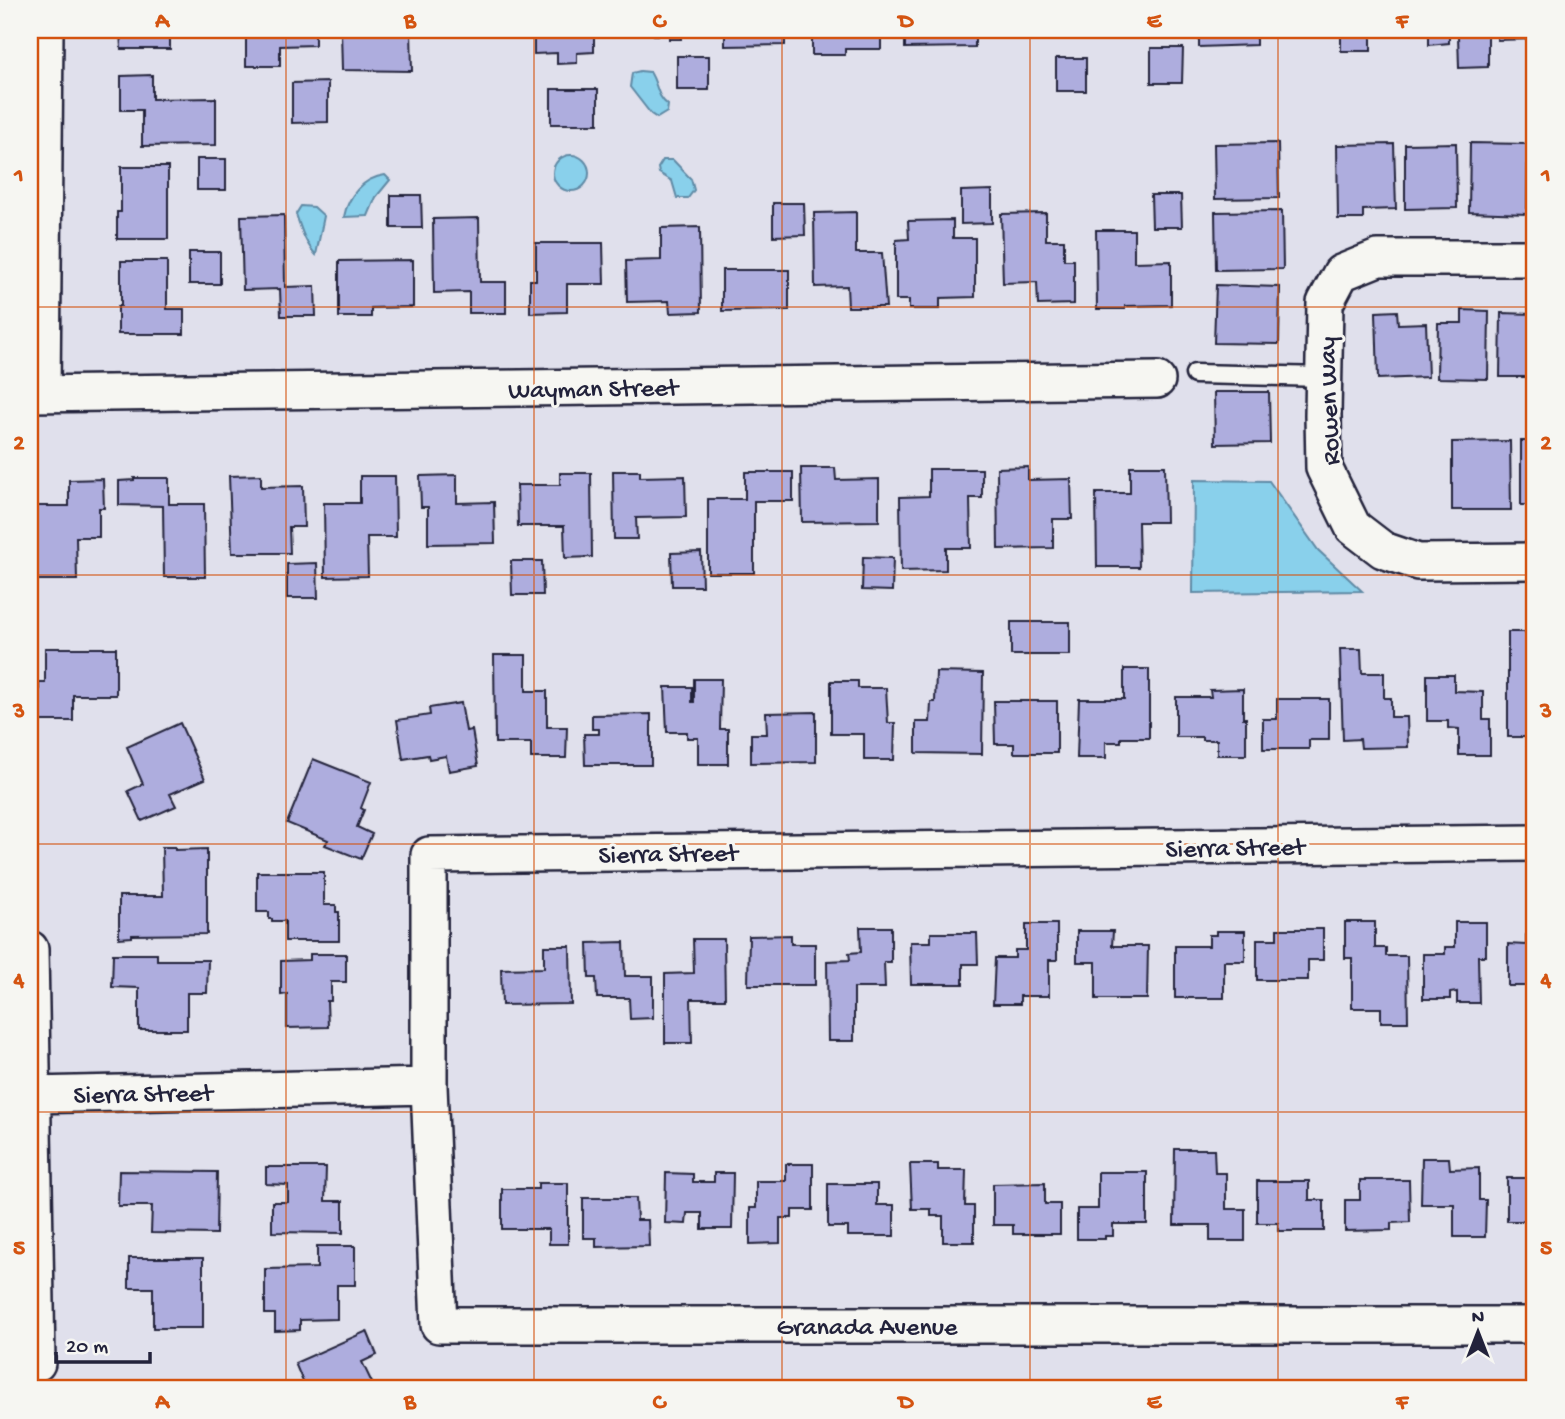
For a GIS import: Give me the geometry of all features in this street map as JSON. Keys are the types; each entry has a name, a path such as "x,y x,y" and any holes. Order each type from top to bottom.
{"street":[{"path":"36,394 45,30"},
{"name":"Rowen Way","path":"1535,258 1378,258 1341,273 1325,303 1324,377 1324,468 1353,527 1383,550 1418,562 1535,561"},
{"name":"Wayman Street","path":"36,394 1157,380"},
{"name":"Sierra Street","path":"32,1095 429,1086 429,855 1535,843"},
{"path":"30,949 34,1363"},
{"name":"Granada Avenue","path":"429,1086 439,1325 1535,1325"}],"lane":[{"path":"1195,374 1324,377"}],"water":[{"path":"650,72 661,98 668,105 667,112 657,118 630,87 632,73"},
{"path":"571,155 584,160 589,173 584,186 571,191 558,186 553,173 558,160"},
{"path":"663,160 673,160 691,179 694,190 688,198 677,198 672,181 659,173 658,168"},
{"path":"385,175 390,180 376,197 368,216 344,217 349,202 358,189 370,180"},
{"path":"301,206 314,207 324,216 316,255 306,241 296,214"},
{"path":"1194,480 1269,481 1318,550 1362,591 1193,593"}],"building":[{"path":"120,30 170,30 170,49 121,49"},
{"path":"246,30 315,30 315,45 280,46 280,66 246,66"},
{"path":"341,30 411,30 412,71 342,70"},
{"path":"534,30 594,30 594,52 577,53 577,63 557,64 557,53 534,54"},
{"path":"654,30 690,30 690,35 681,35 681,39 669,39 669,35 654,35"},
{"path":"725,30 785,30 785,45 725,46"},
{"path":"812,30 881,30 881,49 845,49 845,55 812,55"},
{"path":"905,30 975,30 975,47 905,48"},
{"path":"1139,30 1151,30 1151,33 1139,33"},
{"path":"1199,30 1272,30 1272,36 1256,36 1256,45 1199,47"},
{"path":"1297,30 1371,30 1371,51 1341,51 1341,33 1297,33"},
{"path":"1429,30 1449,30 1449,43 1429,45"},
{"path":"1497,30 1535,30 1535,39 1497,40"},
{"path":"1458,35 1488,35 1488,67 1459,68"},
{"path":"1151,48 1183,48 1182,83 1151,83"},
{"path":"677,56 709,56 709,90 677,90"},
{"path":"1056,58 1086,58 1086,91 1056,91"},
{"path":"152,75 152,99 216,98 216,145 142,146 142,110 121,110 121,76"},
{"path":"328,82 328,122 292,123 292,83"},
{"path":"551,89 598,89 598,124 551,124"},
{"path":"1278,143 1279,198 1215,199 1214,144"},
{"path":"1456,143 1457,208 1405,209 1405,144"},
{"path":"1470,143 1528,144 1527,214 1469,212"},
{"path":"1394,144 1396,209 1363,210 1363,219 1338,219 1337,145"},
{"path":"197,159 226,159 226,190 197,190"},
{"path":"121,167 168,167 168,239 117,239 117,212 121,212"},
{"path":"992,190 992,223 961,224 961,191"},
{"path":"391,195 421,195 422,228 391,228"},
{"path":"1151,195 1181,195 1182,227 1152,227"},
{"path":"773,203 804,203 805,235 773,236"},
{"path":"1282,211 1283,269 1216,270 1215,212"},
{"path":"856,212 856,253 882,253 886,307 848,307 847,286 815,287 814,213"},
{"path":"1046,213 1046,240 1064,240 1064,260 1074,260 1074,304 1038,305 1037,282 1003,283 1001,214"},
{"path":"284,215 285,287 315,286 316,316 281,316 280,289 243,290 241,216"},
{"path":"479,218 480,282 506,282 506,313 469,313 469,292 434,293 433,219"},
{"path":"953,220 953,238 975,238 975,297 940,298 940,309 909,309 909,300 896,300 896,240 909,239 908,221"},
{"path":"700,227 701,312 670,313 669,301 627,302 626,261 661,260 661,228"},
{"path":"1096,230 1134,230 1134,262 1171,261 1171,305 1097,309"},
{"path":"536,243 603,243 604,284 567,284 567,312 530,313 530,280 536,280"},
{"path":"189,252 220,252 220,284 189,284"},
{"path":"413,260 413,307 371,308 371,317 339,317 339,261"},
{"path":"121,261 167,261 167,309 184,309 184,334 118,334"},
{"path":"722,270 789,270 789,310 722,311"},
{"path":"1216,285 1280,287 1279,344 1214,343"},
{"path":"1462,310 1489,311 1488,379 1437,378 1438,323 1462,323"},
{"path":"1397,311 1398,324 1426,323 1428,377 1378,379 1376,312"},
{"path":"1501,313 1535,314 1535,377 1500,377"},
{"path":"1214,392 1269,392 1270,443 1215,444"},
{"path":"1510,441 1511,510 1452,510 1452,442"},
{"path":"1521,441 1535,441 1535,505 1521,505"},
{"path":"1130,466 1165,466 1166,522 1138,522 1139,567 1097,567 1096,493 1130,493"},
{"path":"1028,467 1028,480 1071,479 1072,519 1053,519 1053,548 998,549 997,468"},
{"path":"801,468 835,468 836,480 879,479 879,521 802,522"},
{"path":"929,469 982,469 982,498 970,498 971,548 946,548 946,570 901,571 900,497 929,496"},
{"path":"613,471 640,471 640,477 685,476 686,517 636,518 637,539 614,539"},
{"path":"745,472 793,472 793,501 754,501 754,573 708,573 708,499 745,499"},
{"path":"560,473 591,473 592,557 565,558 564,526 518,526 517,485 560,485"},
{"path":"261,475 261,487 303,486 304,527 289,527 290,553 232,553 229,476"},
{"path":"457,475 457,503 494,502 495,543 428,544 428,507 421,507 420,476"},
{"path":"360,476 395,476 396,537 367,537 368,576 325,577 324,503 360,503"},
{"path":"169,478 169,504 204,504 205,577 164,577 163,506 119,505 119,481"},
{"path":"103,479 104,508 99,508 99,537 76,537 77,580 36,580 35,506 69,506 69,480"},
{"path":"701,552 702,586 672,586 671,553"},
{"path":"863,557 893,558 892,591 862,590"},
{"path":"511,561 542,561 543,595 512,595"},
{"path":"317,563 318,598 287,598 287,564"},
{"path":"1011,622 1070,622 1070,655 1011,655"},
{"path":"1508,632 1535,632 1535,746 1527,746 1528,737 1508,737"},
{"path":"45,648 116,648 116,695 73,695 73,721 39,721 39,682 45,682"},
{"path":"1340,649 1361,649 1362,673 1384,673 1384,698 1391,698 1391,717 1407,717 1408,747 1361,748 1360,739 1343,740"},
{"path":"494,655 526,655 526,691 547,691 547,727 567,727 566,758 531,758 531,743 495,743"},
{"path":"1124,669 1149,669 1149,738 1121,738 1121,742 1106,742 1106,758 1077,758 1079,699 1124,699"},
{"path":"936,672 983,673 982,754 916,753 916,722 930,722 931,702 935,702"},
{"path":"1427,675 1454,675 1454,691 1483,692 1483,719 1490,719 1490,755 1459,755 1459,729 1448,728 1448,721 1427,721"},
{"path":"694,679 721,679 720,729 728,729 728,764 698,764 698,738 687,738 687,732 667,732 665,687 692,687 694,702"},
{"path":"831,681 858,681 858,688 886,688 888,723 895,723 894,760 864,760 864,734 831,734"},
{"path":"1243,689 1246,755 1217,755 1217,740 1176,737 1176,697 1211,697 1210,690"},
{"path":"1277,699 1329,699 1329,740 1309,740 1309,749 1263,749 1263,719 1277,719"},
{"path":"994,701 1057,701 1057,753 1014,753 1014,744 995,744"},
{"path":"461,703 466,731 472,730 478,766 449,771 446,756 429,759 428,755 403,759 397,720 430,715 429,708"},
{"path":"816,712 816,762 751,763 751,734 767,734 766,713"},
{"path":"651,714 651,765 585,765 584,734 599,734 599,729 592,729 592,715"},
{"path":"180,723 205,779 170,794 176,806 142,821 128,791 143,784 127,747"},
{"path":"313,759 371,782 357,827 372,834 361,859 325,845 328,840 287,823"},
{"path":"162,847 175,847 175,850 207,849 207,934 132,935 119,938 119,896 163,896"},
{"path":"257,872 324,872 324,905 336,905 336,912 339,912 339,941 285,941 285,921 272,921 269,919 269,912 257,912"},
{"path":"1345,922 1375,922 1375,948 1386,948 1386,956 1407,956 1408,1022 1381,1022 1381,1008 1352,1008 1352,958 1345,958"},
{"path":"1455,922 1486,922 1486,956 1478,956 1479,1003 1457,1003 1457,992 1450,993 1450,999 1423,999 1423,954 1445,954 1445,947 1455,947"},
{"path":"1026,924 1057,924 1057,960 1049,960 1049,996 1020,996 1020,1004 993,1004 995,958 1015,958 1015,950 1026,950"},
{"path":"860,927 891,927 891,962 884,962 885,988 854,988 854,1041 828,1041 827,961 850,960 849,953 861,952"},
{"path":"1277,929 1323,929 1323,960 1308,960 1308,980 1257,980 1257,939 1277,939"},
{"path":"1077,931 1113,931 1112,946 1148,946 1147,999 1096,999 1096,962 1077,962"},
{"path":"1216,931 1245,931 1245,961 1224,961 1224,998 1175,998 1175,946 1209,946 1209,935 1216,935"},
{"path":"931,933 977,933 978,964 963,964 963,984 911,984 910,942 931,942"},
{"path":"791,935 791,944 815,944 815,985 748,985 749,936"},
{"path":"1526,935 1535,935 1535,986 1508,986 1508,944 1526,945"},
{"path":"693,939 724,939 725,999 691,999 692,1043 665,1043 665,974 694,973"},
{"path":"624,942 625,976 653,976 653,1018 630,1019 629,998 597,998 596,978 589,978 588,943"},
{"path":"544,946 570,946 571,1004 502,1005 501,969 544,968"},
{"path":"113,954 157,954 157,960 208,960 207,993 187,993 187,1030 139,1030 139,988 112,987"},
{"path":"310,954 346,954 346,982 331,982 331,1001 327,1001 328,1027 287,1028 287,994 281,995 281,961 310,960"},
{"path":"1175,1149 1214,1149 1215,1173 1226,1173 1226,1209 1245,1209 1245,1241 1210,1241 1210,1225 1174,1225"},
{"path":"1422,1158 1449,1158 1450,1169 1479,1168 1479,1200 1486,1200 1485,1237 1454,1237 1454,1204 1421,1204"},
{"path":"786,1164 813,1164 813,1210 792,1210 792,1218 780,1218 780,1243 750,1244 750,1208 756,1208 756,1181 786,1181"},
{"path":"910,1164 938,1164 938,1170 966,1170 965,1206 974,1206 974,1242 943,1242 943,1216 931,1216 931,1209 912,1209"},
{"path":"266,1167 326,1167 325,1201 343,1201 343,1233 272,1232 272,1202 288,1202 288,1185 266,1184"},
{"path":"119,1171 217,1172 216,1234 151,1233 152,1206 118,1206"},
{"path":"1098,1172 1147,1172 1147,1224 1113,1224 1113,1236 1105,1236 1105,1239 1077,1239 1077,1209 1098,1209"},
{"path":"666,1173 693,1174 693,1182 714,1182 714,1173 733,1173 732,1229 702,1229 702,1213 687,1213 686,1224 665,1223"},
{"path":"1507,1178 1535,1178 1535,1229 1527,1229 1527,1221 1507,1221"},
{"path":"1360,1180 1409,1180 1410,1222 1391,1223 1391,1230 1345,1231 1345,1200 1360,1200"},
{"path":"1257,1181 1309,1181 1309,1200 1324,1200 1324,1231 1278,1231 1278,1223 1257,1223"},
{"path":"538,1183 568,1183 568,1244 549,1244 549,1229 502,1229 502,1189 538,1189"},
{"path":"1045,1183 1045,1204 1060,1204 1060,1234 1013,1234 1013,1225 993,1225 993,1184"},
{"path":"828,1184 877,1184 877,1205 894,1205 894,1236 848,1236 848,1227 828,1227"},
{"path":"583,1198 636,1198 637,1220 648,1220 649,1246 596,1247 596,1238 583,1238"},
{"path":"317,1246 355,1246 355,1285 337,1285 337,1319 300,1320 300,1330 275,1331 275,1314 265,1314 265,1269 317,1268"},
{"path":"129,1258 203,1258 203,1328 153,1328 153,1288 129,1288"},
{"path":"367,1331 377,1355 362,1362 375,1389 306,1389 295,1363"}]}
